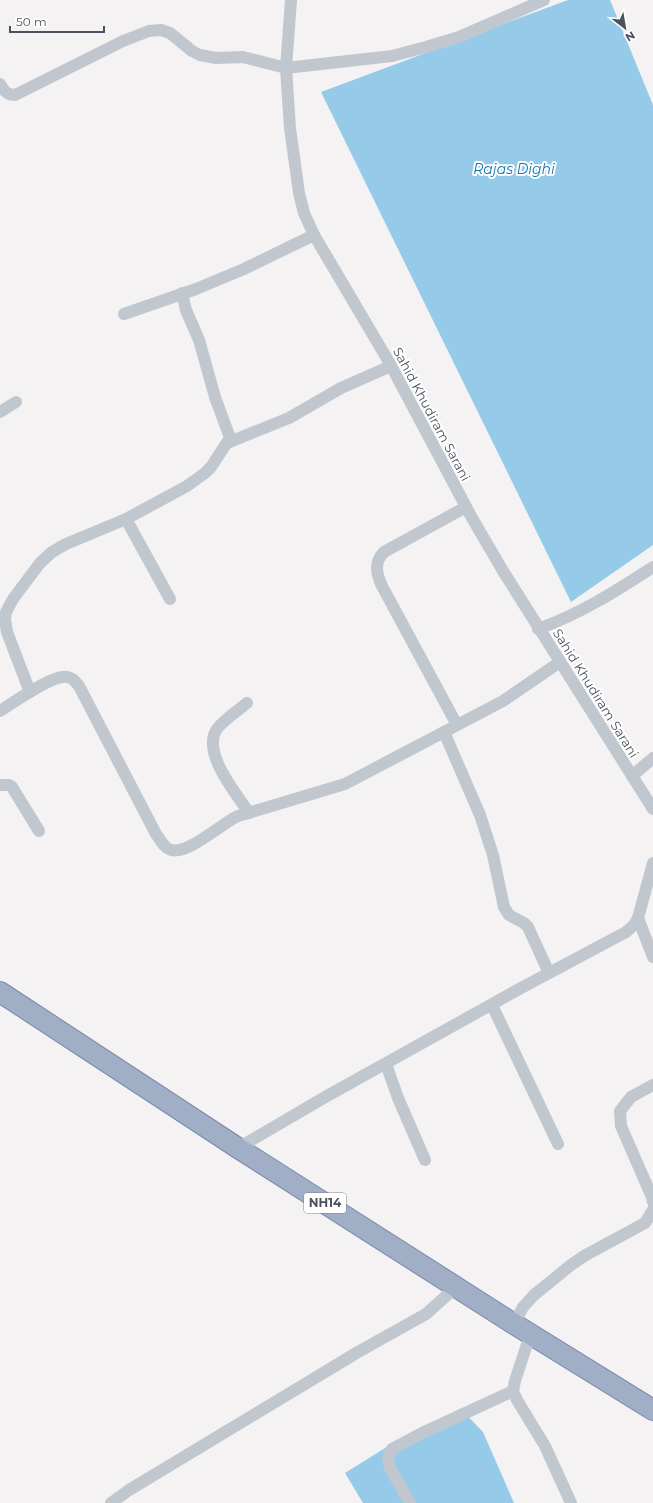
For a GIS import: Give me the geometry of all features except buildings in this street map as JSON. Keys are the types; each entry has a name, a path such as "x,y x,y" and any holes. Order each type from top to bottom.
{"highway":[{"name":"NH14","path":"0,992 238,1148 456,1286 530,1335 653,1410"}],"street":[{"name":"Sahid Khudiram Sarani","path":"290,0 286,68 290,128 299,193 304,213 314,235 391,366 466,507 538,628 653,809"},
{"path":"0,84 3,90 9,95 15,95 123,41 149,32 161,30 170,33 192,51 200,55 216,58 243,57 286,68 392,56 426,48 459,37 544,0"},
{"path":"124,314 244,269 314,235"},
{"path":"30,692 6,632 5,619 6,612 13,599 40,563 52,552 66,544 126,519 187,486 211,467 230,438 215,397 199,340 186,310 182,293"},
{"path":"227,444 289,418 341,388 391,366"},
{"path":"0,412 16,402"},
{"path":"457,725 382,586 377,576 376,568 378,557 384,552 466,507"},
{"path":"126,519 170,599"},
{"path":"538,628 580,612 653,567"},
{"path":"0,711 30,692 58,677 66,676 73,679 79,686 156,834 164,845 171,850 178,850 190,846 229,820 238,816 345,784 504,701 560,662"},
{"path":"247,703 218,728 212,738 212,749 217,764 249,813"},
{"path":"444,732 480,815 493,855 504,907 509,915 524,923 528,927 549,973"},
{"path":"632,776 653,758"},
{"path":"0,785 9,785 12,787 39,831"},
{"path":"238,1148 327,1096 626,932 634,925 638,918 653,863"},
{"path":"638,918 653,957"},
{"path":"492,1005 558,1144"},
{"path":"386,1064 398,1098 425,1160"},
{"path":"653,1085 631,1096 620,1111 624,1133 653,1202"},
{"path":"514,1324 523,1307 534,1295 584,1256 645,1223 653,1210"},
{"path":"112,1503 129,1490 351,1356 426,1314 456,1286"},
{"path":"530,1335 513,1391 545,1446 571,1503"},
{"path":"410,1503 390,1468 388,1458 392,1450 422,1433 513,1391"}],"water":[{"name":"Rajas Dighi","path":"568,0 610,0 653,105 653,545 571,602 321,92"},
{"path":"462,1410 483,1432 514,1503 363,1503 345,1473 398,1440"}]}
